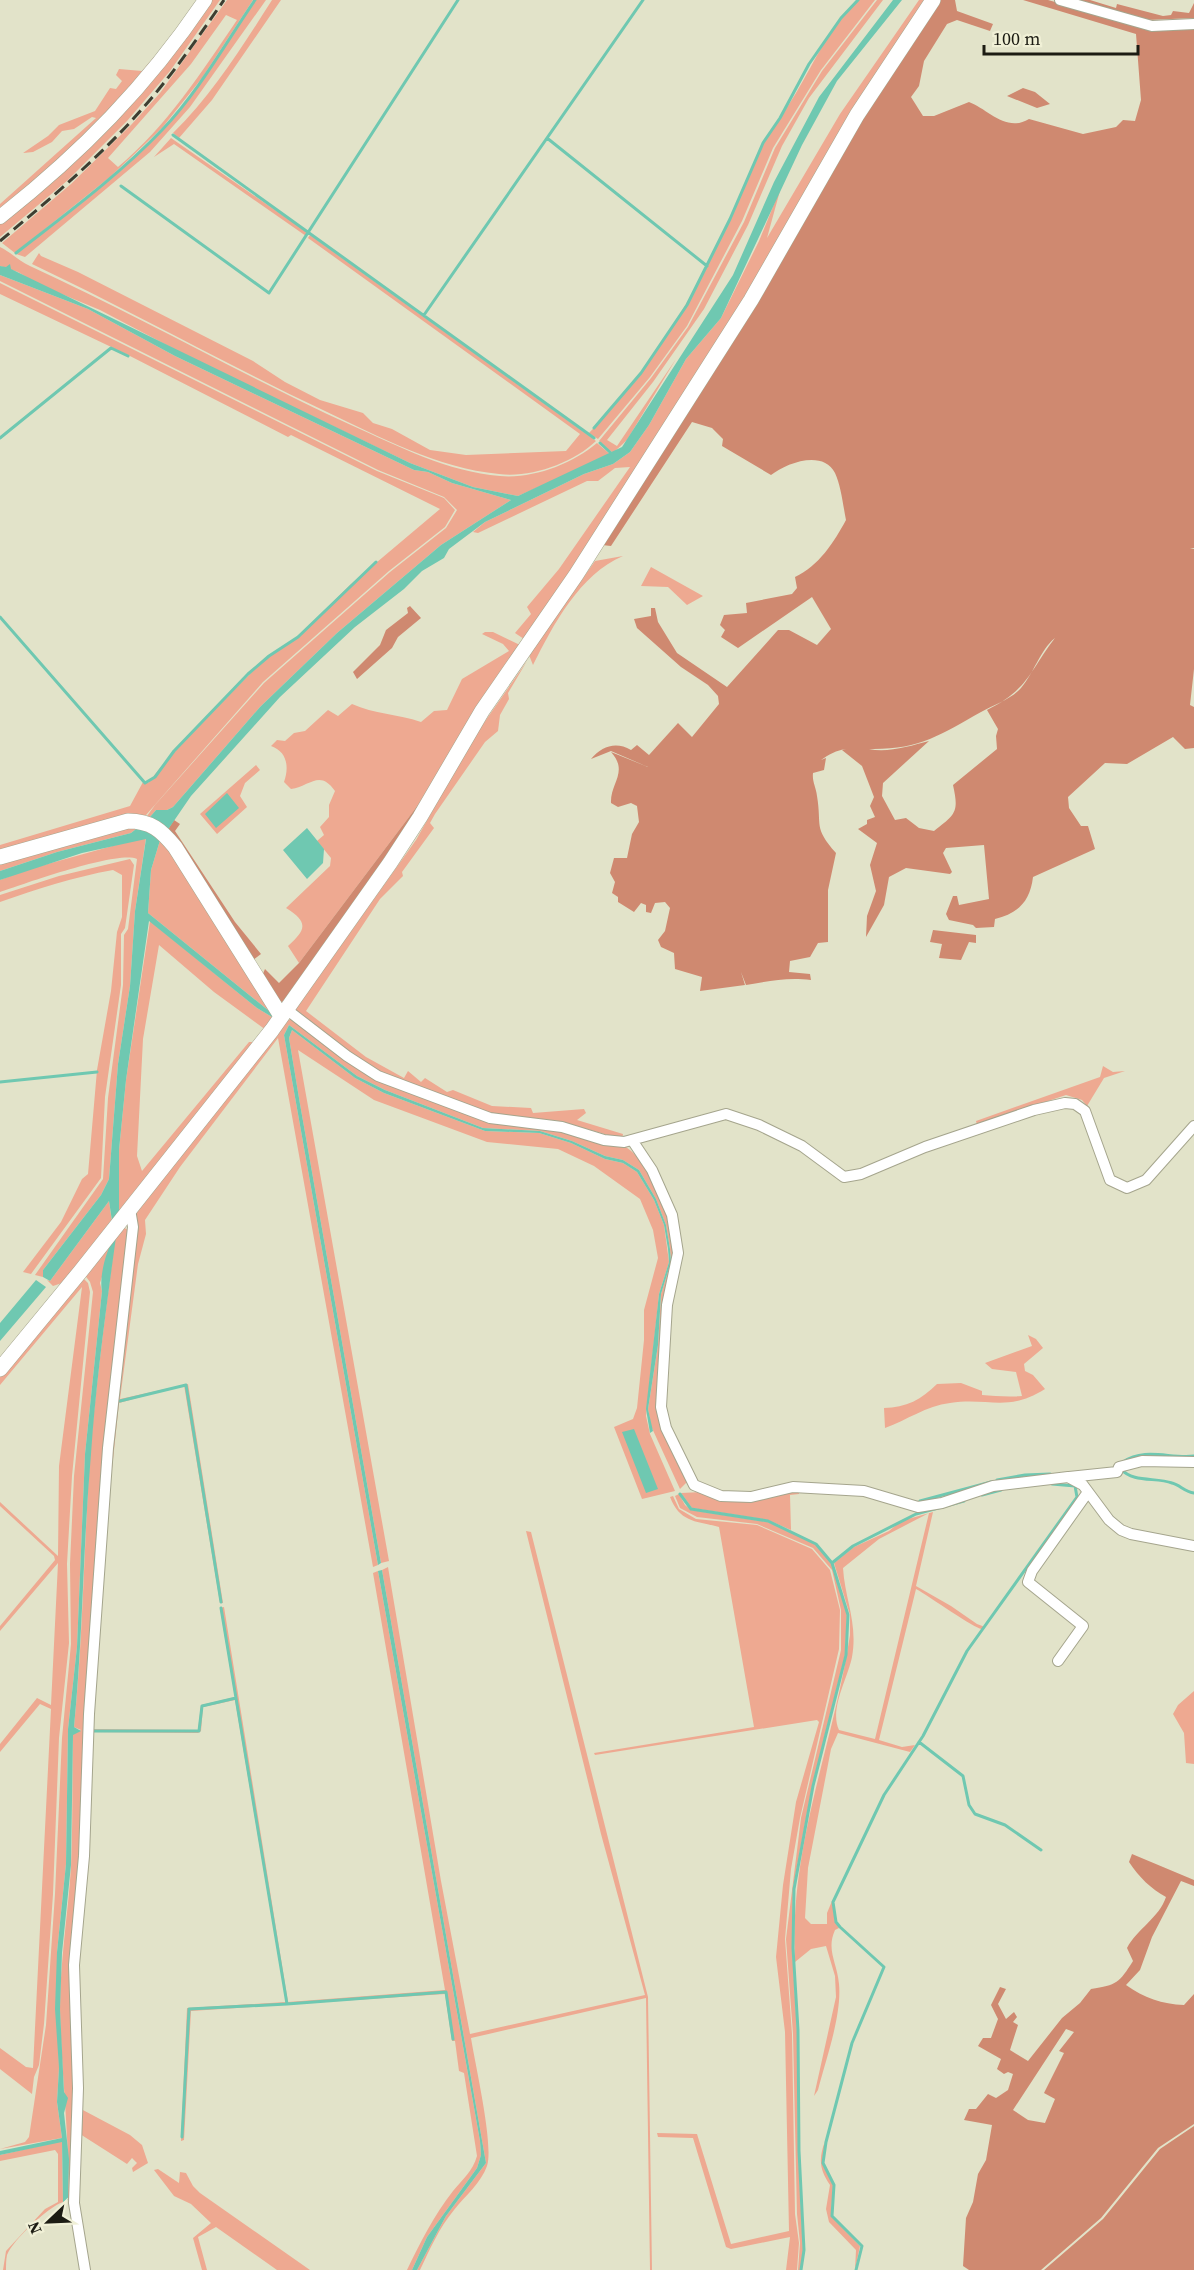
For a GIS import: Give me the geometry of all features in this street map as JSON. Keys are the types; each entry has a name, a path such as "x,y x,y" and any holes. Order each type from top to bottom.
{"main road":[{"path":"0,1369 126,1214 280,1018 408,835 482,711 576,575 751,300 857,115 933,0"},
{"path":"0,857 128,821 143,821 161,831 280,1018"}],"street":[{"path":"0,217 74,155 127,103 162,60 205,0"},
{"path":"1060,0 1152,26 1194,24"},
{"path":"280,1018 378,1076 490,1118 562,1126 604,1140 632,1140 726,1113 759,1125 802,1146 844,1177 861,1174 925,1147 1034,1110 1065,1103 1075,1104 1084,1111 1110,1180 1126,1188 1146,1180 1194,1126"},
{"path":"632,1140 652,1170 672,1215 678,1253 667,1305 661,1407 666,1428 694,1485 721,1496 751,1497 793,1486 864,1491 918,1507 942,1503 993,1486 1109,1474 1117,1472 1119,1467 1142,1461 1194,1462"},
{"path":"85,2270 74,2203 78,2088 74,1965 84,1856 89,1726 108,1448 133,1227 126,1214"},
{"path":"1068,1477 1083,1485 1109,1520 1121,1530 1194,1546"},
{"path":"1058,1661 1083,1626 1028,1582 1032,1571 1088,1492"}],"shaded area":[{"path":"209,0 220,0 170,71 127,121 68,180 0,237 0,221 76,158"},
{"path":"227,0 253,0 202,78 162,128 110,177 15,253 2,243 71,184 160,93","holes":["226,15 237,20 168,116 118,167 108,158 191,64"]},
{"path":"256,0 266,0 190,107 150,152 25,257 16,254 110,180 163,130 201,83"},
{"path":"272,0 281,0 212,100 179,138 173,133 214,86"},
{"path":"859,0 875,0 821,70 773,148 742,221 687,326 650,377 598,439 589,433 631,385 685,307 734,212 764,143 831,32"},
{"path":"877,0 883,0 809,98 782,146 748,225 704,309 653,382 607,440 617,446 676,359 627,440 613,453 599,441 651,378 688,327 744,222 775,148 822,71"},
{"path":"919,0 928,0 649,453 524,639 515,633 531,614 527,607 559,569 630,467 615,468 598,481 587,481 478,533 473,532 485,522 584,474 613,464 630,452 649,425 686,359 721,318 759,241 781,187 767,238 840,114"},
{"path":"940,0 955,0 957,11 993,24 990,31 957,20 947,24 924,61 919,86 911,97 923,116 934,116 969,102 1005,122 1021,123 1029,119 1083,134 1116,127 1123,120 1135,121 1141,100 1136,34 1023,0 1048,0 1155,30 1194,28 1194,548 1190,549 1194,549 1194,669 1190,705 1194,707 1194,748 1185,749 1173,737 1127,764 1105,763 1068,797 1069,808 1081,826 1088,826 1095,849 1033,877 1026,900 1016,910 995,919 994,927 976,928 973,925 949,920 946,914 953,896 957,896 959,905 989,899 984,845 946,848 943,853 952,872 950,874 906,868 889,877 884,905 866,937 867,916 876,891 870,865 877,843 858,829 867,824 867,820 875,817 870,806 874,797 862,766 842,750 846,749 839,750 821,760 826,758 824,770 813,773 821,831 836,853 828,890 828,942 818,943 810,957 790,961 789,972 810,974 811,980 786,979 746,985 741,972 745,985 700,991 702,977 675,969 674,953 661,947 658,940 665,931 670,908 665,902 655,903 651,913 646,912 646,905 641,903 634,912 618,902 618,897 612,893 615,882 610,873 614,858 627,858 632,834 639,822 637,806 631,803 618,807 611,803 619,772 616,759 611,752 648,767 611,751 591,759 605,748 615,745 631,750 637,745 649,755 678,723 692,737 719,704 718,696 708,685 681,667 637,628 634,619 651,616 651,608 655,608 658,622 677,653 727,687 778,630 789,630 817,645 831,629 812,597 738,648 721,637 725,630 720,625 724,615 747,613 746,603 792,594 797,588 795,577 819,560 846,520 840,490 835,473 822,462 804,460 786,466 771,475 722,446 723,439 712,428 692,422 611,546 602,545 858,123","holes":["1055,638 1031,673 1045,649","1031,673 1021,688 1012,696 1002,701 1020,687","1002,701 987,710 998,729 997,749 953,785 956,801 951,816 934,831 919,828 906,818 895,820 882,796 883,783 929,741 891,750 869,749 916,744 941,734"]},
{"path":"1075,0 1090,0 1116,8 1117,4 1163,16 1171,15 1173,11 1189,13 1194,3 1194,18 1147,20"},
{"path":"154,57 158,59 69,151 0,208 0,204 96,118 92,117 74,129 62,131 52,142 33,152 23,153 48,136 59,125 95,111 110,88 116,89 122,81 116,75 119,69 142,71"},
{"path":"1023,88 1035,92 1050,104 1037,108 1007,96"},
{"path":"171,138 308,233 306,236 174,144 154,157"},
{"path":"310,235 596,441 564,462 524,474 499,474 453,465 409,450 367,431 32,264 39,253 253,361 285,382 320,400 363,413 373,423 392,429 430,450 466,455 566,451 580,434 308,238"},
{"path":"0,247 30,266 310,406 442,464 481,474 513,476 552,468 587,451 597,443 611,455 518,496 473,487 410,463 199,362 100,310 0,266"},
{"path":"0,275 88,309 175,356 414,470 428,472 452,483 511,500 441,545 337,633 260,707 173,807 167,810 156,810 150,817 147,816 155,805 264,683 390,572 446,528 457,510 444,497 378,470 0,281"},
{"path":"0,283 377,471 444,498 455,510 445,527 389,571 263,682 146,815 138,815 0,852 0,845 130,806 143,782 148,783 174,751 249,675 269,656 298,637 351,584 440,509 291,435 288,437 128,355 0,294"},
{"path":"623,556 594,575 569,602 533,665 529,655 595,561"},
{"path":"651,567 703,596 687,605 668,587 641,586"},
{"path":"410,606 421,618 398,637 392,648 357,679 353,672 380,645 386,630 408,613 407,608"},
{"path":"493,632 520,645 423,805 418,805 299,963 288,946 299,935 302,926 299,918 286,908 330,866 331,858 317,841 324,835 320,827 329,817 329,805 335,791 330,784 319,780 291,789 284,782 287,766 284,756 271,746 277,740 285,741 294,733 305,731 328,710 338,716 352,704 421,722 434,711 447,710 462,679 509,651 503,644 482,634"},
{"path":"527,661 508,693 509,699 500,715 498,731 485,742 435,814 430,823 434,828 402,872 403,876 380,899 306,1011 366,1057 404,1078 408,1071 421,1082 425,1078 447,1092 453,1090 492,1106 531,1108 533,1113 584,1109 586,1113 577,1120 623,1134 622,1139 559,1121 483,1112 387,1075 355,1056 295,1010 416,840 474,737"},
{"path":"256,765 260,770 245,783 240,796 247,807 217,834 200,814"},
{"path":"418,805 423,805 284,1001 281,1002 262,976 265,969 279,983 299,963"},
{"path":"174,820 180,824 175,831 235,922 261,954 253,960 167,831"},
{"path":"141,825 131,833 57,852 0,871 0,863"},
{"path":"161,837 277,1013 266,1030 214,992 159,945 143,1039 137,1156 142,1171 249,1042 256,1042 119,1214 119,1150 126,1080 150,921 257,1008 272,1017 274,1015 148,913 151,870"},
{"path":"146,838 135,911 130,986 118,1064 109,1179 101,1195 43,1270 43,1277 35,1275 103,1179 108,1098 123,985 124,935 128,929 137,859 111,859 92,863 0,892 0,880 26,870"},
{"path":"130,859 134,865 125,928 121,934 121,985 105,1097 101,1178 31,1274 23,1272 61,1222 82,1179 88,1174 97,1070 111,991 117,932 122,917 122,875 113,870 98,873 0,902 0,895 59,876"},
{"path":"933,930 976,935 976,943 969,942 961,960 939,958 942,944 930,942"},
{"path":"291,1019 408,1092 624,1146 644,1165 660,1195 674,1243 673,1296 658,1416 663,1432 688,1481 680,1489 651,1426 648,1409 658,1345 661,1294 671,1262 666,1225 656,1199 639,1170 623,1160 605,1156 572,1141 540,1131 483,1128 385,1090 357,1076 289,1025 284,1035 378,1565 373,1567 278,1038 180,1167 145,1220 146,1234 138,1264 120,1399 188,1384 223,1603 220,1603 184,1385 119,1403 102,1563 134,1215 284,1022"},
{"path":"292,1030 355,1078 384,1093 485,1131 539,1133 571,1143 605,1159 623,1163 637,1172 654,1200 664,1225 669,1262 659,1294 646,1416 650,1434 675,1491 642,1499 614,1427 633,1419 637,1408 644,1340 644,1310 658,1258 653,1230 640,1199 594,1166 558,1149 487,1142 374,1100 298,1050 389,1561 381,1563 300,1104 289,1038"},
{"path":"1103,1066 1113,1072 1125,1071 1104,1078 1087,1106 1082,1100 1066,1095 977,1125 976,1121 1100,1077"},
{"path":"109,1201 112,1222 62,1283 53,1286 47,1280 50,1281"},
{"path":"123,1227 128,1230 94,1583 71,2200 68,2200 68,2152 60,1991 71,1867 73,1734 81,1730 74,1727 90,1455 115,1238 100,1283 102,1291 85,1454 77,1647 68,1729 66,1864 57,1952 59,2068 57,2102 62,2138 0,2149 25,2142 29,2137 46,2025 62,1738 71,1644 70,1564 74,1476 93,1292 84,1274"},
{"path":"82,1277 88,1283 90,1292 72,1476 67,1564 69,1643 59,1738 53,1894 44,2024 39,2065 34,2077 32,2094 0,2069 0,2048 26,2067 33,2068 51,1709 40,1704 0,1752 0,1744 37,1698 51,1705 58,1563 0,1631 0,1626 55,1560 54,1556 0,1506 0,1502 58,1556 59,1466 82,1287 0,1385 0,1375"},
{"path":"1028,1335 1036,1339 1043,1348 1024,1364 1025,1371 1033,1375 1045,1389 1032,1396 1009,1402 964,1402 941,1405 885,1428 884,1408 913,1402 937,1384 961,1383 982,1391 982,1395 1022,1396 1016,1372 992,1369 985,1363 1032,1346"},
{"path":"799,1491 799,1494 790,1495 791,1530 768,1520 692,1508 681,1493 702,1492 717,1497"},
{"path":"679,1494 691,1510 768,1522 815,1544 832,1563 847,1615 845,1655 812,1786 793,1888 792,1948 797,2030 798,2150 803,2250 801,2270 798,2270 800,2243 797,2214 793,2034 786,1939 801,1818 841,1650 841,1610 832,1570 813,1548 757,1524 697,1517 680,1508 675,1496"},
{"path":"673,1496 679,1509 696,1519 757,1525 812,1549 830,1570 840,1610 839,1649 800,1818 791,1869 785,1939 792,2034 795,2214 799,2243 797,2270 786,2270 790,2237 731,2249 726,2247 693,2138 658,2137 657,2133 697,2134 731,2244 789,2231 785,2032 776,1957 783,1885 796,1802 819,1722 817,1720 595,1755 594,1753 754,1727 719,1527 696,1522 684,1516 674,1506 670,1497"},
{"path":"933,1512 916,1586 985,1627 978,1628 916,1589 879,1740 902,1747 915,1745 910,1752 838,1733 831,1749 808,1868 805,1918 811,1924 827,1924 827,1913 832,1901 835,1922 839,1928 835,1930 832,1944 839,1996 833,2037 818,2090 814,2096 836,1997 835,1976 826,1946 811,1949 795,1962 795,1919 805,1836 843,1677 850,1635 850,1615 834,1563 854,1547 889,1531 901,1521 928,1513 879,1539 843,1568 852,1622 853,1645 850,1665 838,1703 837,1722 839,1730 875,1739 929,1513"},
{"path":"526,1531 531,1532 648,1997 652,2270 650,2270 646,1998 471,2038 486,2123 487,2166 477,2184 444,2224 420,2270 417,2270 446,2216 486,2163 382,1570 388,1567 441,1881 470,2034 645,1995 601,1834"},
{"path":"378,1571 481,2155 477,2168 427,2237 412,2270 407,2270 428,2229 446,2200 470,2171 477,2156 464,2073 459,2071 445,1994 191,2011 184,2140 181,2141 187,2008 286,2002 235,1700 203,1707 201,1731 198,1733 91,1732 91,1729 198,1730 201,1705 235,1697 220,1608 224,1607 288,2002 445,1990 373,1573"},
{"path":"1194,1691 1194,1764 1186,1763 1184,1733 1173,1714 1178,1705"},
{"path":"1132,1854 1194,1880 1194,1886 1181,1881 1152,1937 1140,1970 1126,1985 1146,1997 1176,2004 1184,2005 1194,1994 1194,2124 1158,2148 1101,2218 1041,2270 969,2270 963,2266 966,2218 973,2202 978,2174 986,2160 992,2125 964,2120 969,2109 976,2109 988,2094 996,2098 1008,2090 1013,2074 1008,2072 1004,2074 997,2069 1001,2059 978,2046 983,2038 991,2038 998,2019 991,2005 1000,1987 1006,1989 998,2004 1006,2019 1014,2012 1017,2017 1013,2022 1018,2025 1010,2050 1028,2061 1062,2018 1080,2003 1091,1989 1112,1984 1124,1974 1133,1961 1127,1948 1158,1911 1166,1897 1146,1882 1129,1862","holes":["1066,2029 1074,2032 1059,2051 1064,2053 1044,2093 1055,2099 1045,2123 1028,2120 1013,2110"]},
{"path":"81,2109 130,2135 142,2145 148,2163 133,2172 132,2168 137,2163 132,2158 127,2164 80,2134"},
{"path":"1194,2126 1194,2270 1044,2270 1103,2219 1160,2149"},
{"path":"62,2141 63,2202 40,2217 23,2233 7,2255 6,2270 3,2270 6,2251 45,2209 58,2202 58,2154 55,2150 0,2161 0,2155"},
{"path":"825,2141 822,2163 833,2185 831,2216 860,2246 855,2270 856,2250 829,2222 826,2209 830,2185 821,2165 821,2154"},
{"path":"158,2169 179,2183 180,2172 186,2173 200,2193 310,2270 277,2270 216,2227 198,2237 207,2270 202,2270 193,2238 211,2223 191,2204 174,2196 154,2170"}],"water":[{"path":"893,0 902,0 837,81 802,145 721,318 686,359 649,425 630,452 613,464 584,474 485,522 449,549 444,558 422,571 404,589 355,627 280,697 191,796 167,831 150,817 156,810 167,810 173,807 260,707 337,633 441,545 511,500 452,483 428,472 414,470 175,356 88,309 0,275 0,266 6,267 10,264 11,269 410,463 473,487 518,496 622,447 733,275 774,182 819,97"},
{"path":"227,793 239,808 216,828 205,814"},
{"path":"141,825 161,837 151,870 148,913 274,1015 272,1017 257,1008 149,921 126,1080 119,1150 119,1214 112,1221 109,1201 50,1281 43,1277 43,1270 101,1195 109,1179 118,1064 130,986 135,911 146,839 82,853 0,880 0,871 57,852 131,833"},
{"path":"307,828 324,849 323,863 307,879 283,850"},
{"path":"289,1025 357,1076 385,1090 483,1128 540,1131 572,1141 605,1156 623,1160 639,1170 656,1199 666,1225 670,1249 671,1262 661,1294 658,1345 648,1409 653,1431 650,1433 646,1409 659,1294 669,1262 664,1225 654,1200 637,1172 623,1163 605,1159 571,1143 539,1133 485,1131 384,1093 355,1078 292,1030 289,1038 381,1563 378,1565 284,1035"},
{"path":"116,1237 98,1373 88,1488 74,1727 81,1731 73,1735 71,1865 62,1953 60,2009 64,2092 68,2098 64,2113 69,2159 68,2200 63,2202 62,2142 0,2155 0,2151 62,2138 57,2102 59,2068 55,2009 57,1952 66,1864 68,1729 77,1647 85,1454 101,1285 106,1255"},
{"path":"36,1280 46,1287 0,1341 0,1323"},
{"path":"634,1429 658,1489 646,1493 622,1432"},
{"path":"382,1570 486,2163 446,2216 417,2270 412,2270 427,2237 477,2168 481,2155 378,1571"}],"waterway":[{"path":"16,253 110,179 162,130 200,83 255,0"},
{"path":"121,186 269,293 458,0"},
{"path":"424,315 643,0"},
{"path":"594,428 641,373 687,305 730,219 763,143 780,118 809,64 841,18 858,0"},
{"path":"173,135 594,438"},
{"path":"547,138 707,266"},
{"path":"0,438 111,348 128,356"},
{"path":"600,443 612,454"},
{"path":"0,617 145,783 155,777 174,751 248,674 269,656 298,637 376,562"},
{"path":"0,1082 97,1072"},
{"path":"120,1401 186,1385 221,1602"},
{"path":"1123,1462 1149,1454 1194,1456"},
{"path":"1121,1469 1138,1478 1166,1481 1194,1493"},
{"path":"997,1480 1025,1475 1050,1474"},
{"path":"919,1504 920,1501 991,1482"},
{"path":"856,2270 862,2246 832,2216 834,2185 823,2163 826,2142 852,2043 884,1967 836,1922 833,1902 884,1795 923,1736 967,1651 1077,1497 1075,1486 1052,1484"},
{"path":"982,1495 1001,1490"},
{"path":"680,1494 691,1509 768,1521 816,1544 832,1563 848,1615 846,1655 813,1786 794,1889 793,1948 798,2030 799,2151 804,2250 801,2270"},
{"path":"916,1514 964,1501"},
{"path":"832,1563 853,1546 916,1514"},
{"path":"182,2137 189,2009 287,2004 221,1608"},
{"path":"90,1731 199,1731 202,1706 236,1698"},
{"path":"919,1742 963,1776 969,1805 975,1814 1005,1825 1041,1850"},
{"path":"287,2004 446,1992 453,2039"}],"railway":[{"path":"0,241 63,187 123,130 168,78 224,0"}]}
